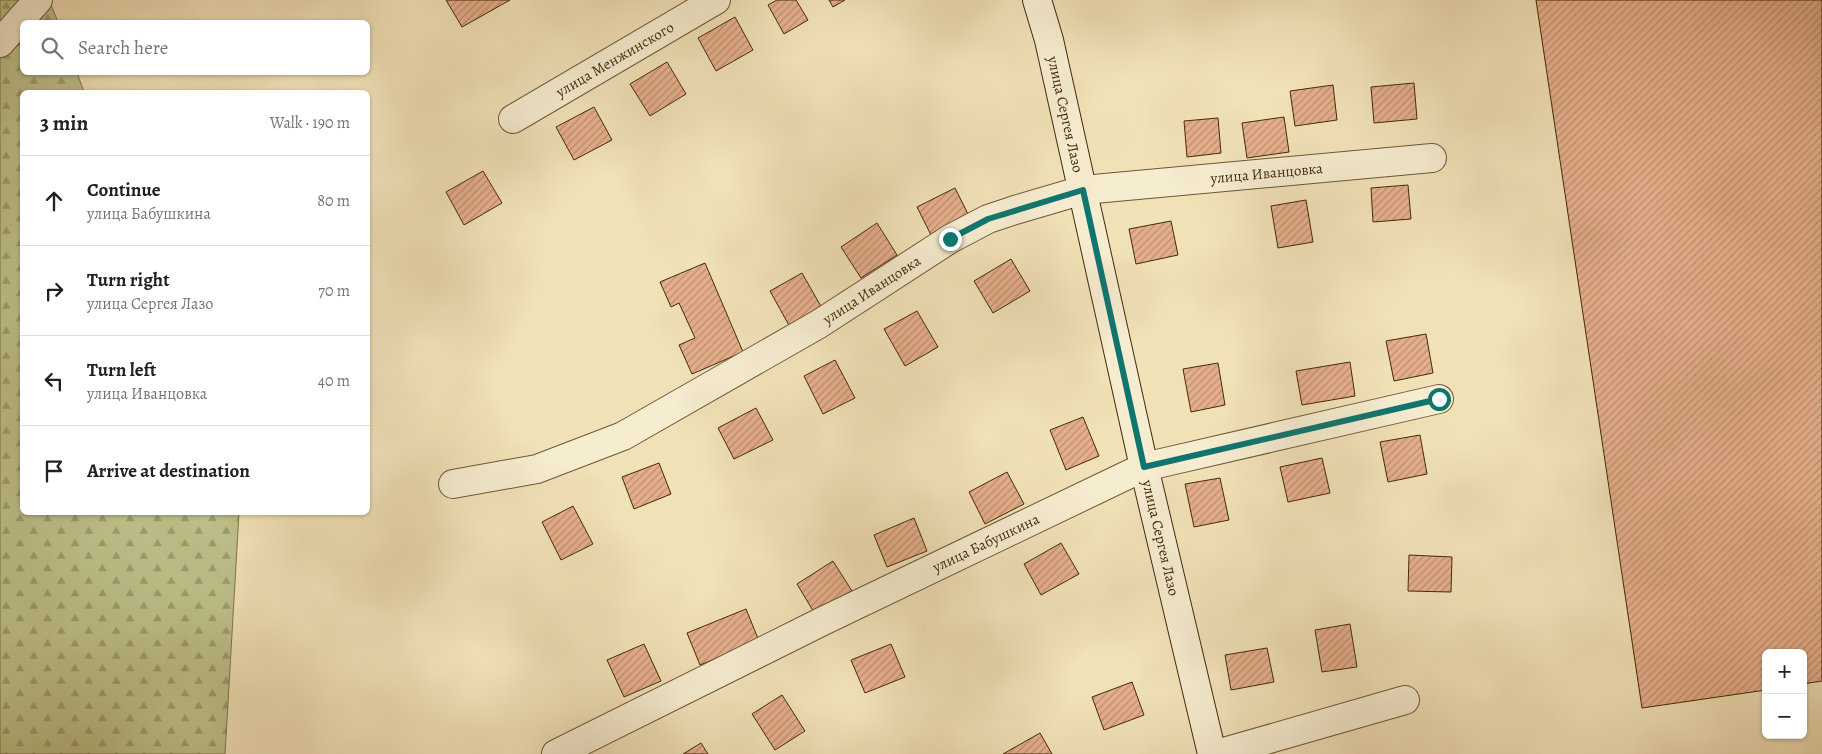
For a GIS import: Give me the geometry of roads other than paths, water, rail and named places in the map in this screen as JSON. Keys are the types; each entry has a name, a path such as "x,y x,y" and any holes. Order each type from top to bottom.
{"street":[{"path":"0,42 38,0"},
{"name":"улица Менжинского","path":"513,119 716,0"},
{"name":"улица Сергея Лазо","path":"1037,0 1049,40 1144,467 1212,754"},
{"name":"улица Иванцовка","path":"453,484 537,469 623,436 819,324 950,239 988,219 1083,190 1432,158"},
{"name":"улица Бабушкина","path":"556,754 823,621 1144,467 1439,399"},
{"path":"1217,754 1406,700"}]}
